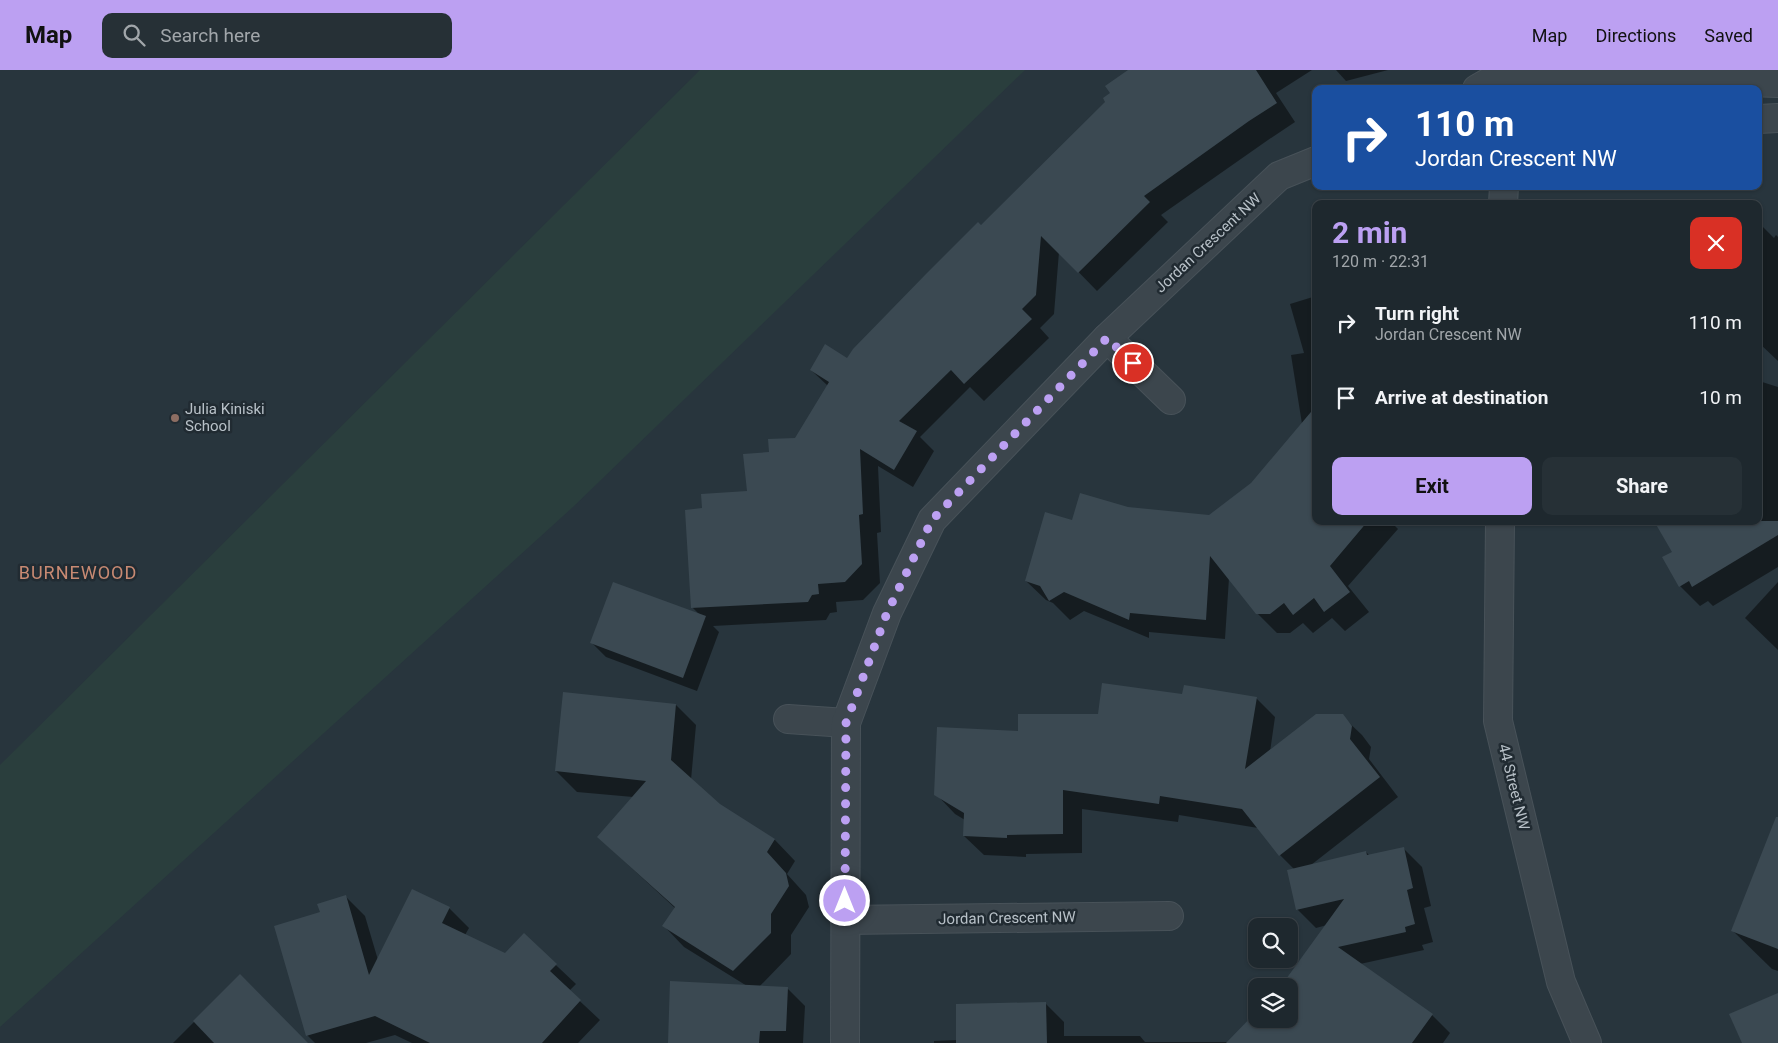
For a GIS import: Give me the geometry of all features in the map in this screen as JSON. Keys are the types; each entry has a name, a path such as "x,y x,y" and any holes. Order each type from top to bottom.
{"street":[{"path":"1487,85 1503,78 1778,83"},
{"path":"1762,119 1778,118"},
{"name":"Jordan Crescent NW","path":"845,1043 846,723 887,613 932,520 1107,338 1279,176 1312,163"},
{"path":"1107,338 1171,400"},
{"name":"44 Street NW","path":"1500,525 1498,721 1562,982 1587,1043"},
{"path":"788,719 846,723"},
{"name":"Jordan Crescent NW","path":"845,920 1169,916"}],"green space":[{"path":"700,70 1025,70 573,507 0,1027 0,765"}],"building":[{"path":"1128,70 1256,70 1277,103 1144,196 1150,202 1078,273 1041,236 1036,295 1022,309 1032,319 964,384 951,370 899,421 917,431 894,470 860,449 863,514 859,515 862,564 845,582 818,584 819,594 812,595 808,602 691,608 685,510 702,508 701,494 747,491 743,454 769,452 768,439 795,438 829,382 810,370 825,344 847,358 853,349 978,222 981,225 1105,102 1103,98 1110,93 1105,86"},
{"path":"1312,411 1312,525 1365,525 1330,566 1350,592 1324,612 1314,598 1293,615 1284,603 1270,614 1256,614 1210,556 1206,620 1130,613 1129,620 1064,592 1049,601 1040,586 1025,581 1045,512 1072,520 1080,493 1128,507 1209,515 1251,483"},
{"path":"1762,521 1778,521 1778,535 1692,587 1689,581 1679,587 1662,557 1672,552 1656,525 1762,525"},
{"path":"613,582 706,616 683,678 590,643"},
{"path":"1102,683 1182,694 1184,685 1257,697 1245,769 1316,714 1343,714 1352,726 1350,739 1380,777 1279,856 1242,809 1160,796 1159,804 1063,790 1063,834 1007,835 1007,838 963,836 964,813 934,795 937,727 1018,731 1018,714 1098,714"},
{"path":"563,692 676,704 671,760 720,804 775,839 767,852 786,873 789,886 771,914 771,933 733,971 662,926 675,907 597,837 646,781 555,771"},
{"path":"1776,817 1778,817 1778,949 1731,931"},
{"path":"1404,847 1413,888 1407,890 1415,924 1405,927 1406,932 1338,947 1433,1014 1412,1043 1226,1043 1248,1020 1248,1028 1298,1028 1298,978 1287,978 1294,968 1298,968 1298,963 1344,899 1296,910 1287,870 1366,851 1367,855"},
{"path":"412,889 450,907 442,923 505,953 524,933 557,964 550,971 581,1000 542,1043 430,1043 375,1016 306,1036 274,926 320,912 317,904 346,895 369,975"},
{"path":"240,974 308,1043 214,1043 193,1021"},
{"path":"670,981 788,987 786,1031 760,1031 759,1043 668,1043"},
{"path":"1778,993 1778,1043 1742,1043 1729,1014"},
{"path":"1046,1002 1047,1043 956,1043 956,1004"}],"place":[{"name":"Julia Kiniski School","path":"175,418"}],"district":[{"name":"BURNEWOOD","path":"78,572"}],"route":[{"path":"845,901 846,723 887,613 932,520 1107,338 1133,363"}]}
